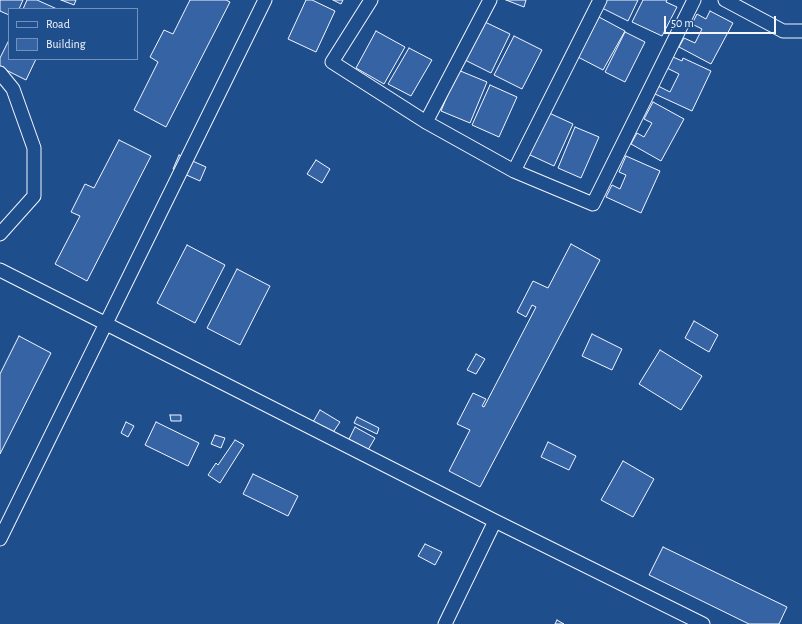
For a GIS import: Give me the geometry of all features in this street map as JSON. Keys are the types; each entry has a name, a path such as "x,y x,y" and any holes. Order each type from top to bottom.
{"street":[{"path":"0,539 105,323 266,0"},
{"path":"371,0 332,62 426,122 514,171 593,204 694,0"},
{"path":"426,122 490,0"},
{"path":"514,171 600,0"},
{"path":"725,0 783,31 802,31"},
{"path":"0,73 13,88 34,148 34,196 0,234"},
{"path":"0,270 698,623"},
{"path":"444,624 495,521"}],"building":[{"path":"0,0 23,0 19,8 8,8 8,15 0,11"},
{"path":"27,0 37,0 55,8 23,8"},
{"path":"61,0 76,0 74,5"},
{"path":"190,0 226,0 230,2 166,127 134,110 158,62 150,57 164,30 173,34"},
{"path":"306,0 312,0 335,11 316,52 288,39"},
{"path":"333,0 343,0 341,4"},
{"path":"506,0 526,0 524,7"},
{"path":"606,0 638,0 628,21 602,8"},
{"path":"643,0 667,0 666,2 677,7 662,36 632,22"},
{"path":"710,11 733,23 711,64 679,47 684,38 695,43 702,29 692,24 697,14 706,19"},
{"path":"599,17 625,31 603,70 578,57"},
{"path":"485,22 510,34 491,73 465,60"},
{"path":"376,31 405,47 384,84 356,68"},
{"path":"625,32 645,42 625,82 605,72"},
{"path":"514,36 542,50 522,89 494,75"},
{"path":"8,42 8,60 36,60 26,80 0,67 0,58"},
{"path":"409,48 432,60 411,96 388,84"},
{"path":"673,57 682,61 683,58 711,71 692,111 655,94 658,86 670,92 679,74 667,68"},
{"path":"458,70 487,82 470,123 441,111"},
{"path":"490,85 517,97 499,137 472,125"},
{"path":"653,102 684,119 661,161 631,144 637,133 644,137 652,123 644,119"},
{"path":"547,112 573,124 554,166 528,154"},
{"path":"575,127 599,137 581,178 558,168"},
{"path":"119,140 151,156 87,281 55,264 80,216 71,212 85,184 94,188"},
{"path":"179,155 206,167 200,181 173,169"},
{"path":"626,156 660,171 641,213 606,197 612,185 620,189 626,175 619,172"},
{"path":"316,160 330,169 322,183 307,174"},
{"path":"571,244 600,260 480,487 449,471 470,430 457,424 473,393 486,399 482,406 484,407 536,307 532,305 526,317 517,312 533,281 548,288"},
{"path":"187,245 225,265 195,323 157,303"},
{"path":"237,269 270,286 240,345 207,328"},
{"path":"694,321 718,335 709,352 685,338"},
{"path":"592,334 622,349 612,370 582,356"},
{"path":"19,336 51,353 0,454 0,374"},
{"path":"660,350 702,376 681,410 639,384"},
{"path":"476,354 485,359 476,374 467,370"},
{"path":"320,410 340,422 332,434 313,422"},
{"path":"170,415 181,415 181,421 171,421"},
{"path":"357,417 379,428 377,434 354,423"},
{"path":"126,422 134,426 128,437 121,433"},
{"path":"156,422 199,443 188,466 145,445"},
{"path":"355,427 375,438 368,450 349,439"},
{"path":"215,435 225,438 221,448 211,444"},
{"path":"235,440 244,445 220,483 208,475 216,463 218,465"},
{"path":"548,442 576,456 569,470 541,457"},
{"path":"623,461 654,479 633,517 601,500"},
{"path":"253,474 298,496 288,516 243,494"},
{"path":"425,544 442,552 435,565 418,556"},
{"path":"663,547 787,607 779,624 749,624 649,575"},
{"path":"557,620 564,624 555,624"}]}
